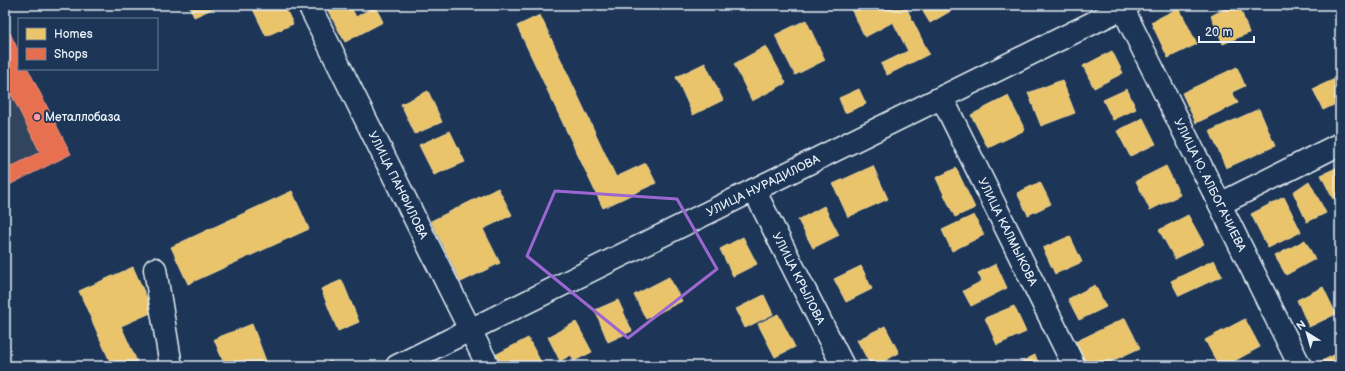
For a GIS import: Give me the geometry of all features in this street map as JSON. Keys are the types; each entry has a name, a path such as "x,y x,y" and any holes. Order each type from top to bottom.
{"street":[{"name":"УЛИЦА ПАНФИЛОВА","path":"309,5 488,366"},
{"name":"УЛИЦА НУРАДИЛОВА","path":"397,366 942,98 1124,6"},
{"name":"УЛИЦА Ю. АЛБОГАЧИЕВА","path":"1124,6 1300,366"},
{"name":"УЛИЦА КАЛМЫКОВА","path":"942,98 1074,366"},
{"path":"1220,204 1340,144"},
{"name":"УЛИЦА КРЫЛОВА","path":"754,190 843,366"},
{"path":"155,269 171,366"}],"highlighted area":[{"path":"555,191 677,199 717,269 628,338 527,256"}],"shaded area":[{"name":"Металлобаза","path":"5,24 18,50 18,70 20,70 71,154 5,187"}],"building: Homes":[{"path":"189,5 221,5 194,17"},
{"path":"251,5 284,5 293,24 266,36"},
{"path":"325,5 350,5 356,17 375,6 383,22 345,42"},
{"path":"849,5 905,5 929,54 887,75 881,64 908,51 893,22 865,37"},
{"path":"919,5 961,5 930,23"},
{"path":"1232,5 1239,5 1249,33 1223,44 1211,16"},
{"path":"1283,5 1302,5 1286,11"},
{"path":"1179,8 1197,44 1168,58 1151,22"},
{"path":"540,15 616,177 646,163 656,183 603,208 517,26"},
{"path":"806,20 825,60 795,75 775,35"},
{"path":"766,46 786,83 752,101 734,64"},
{"path":"1112,51 1123,73 1094,88 1083,66"},
{"path":"705,63 723,100 693,115 676,77"},
{"path":"1237,67 1245,86 1232,92 1238,103 1196,123 1182,93"},
{"path":"1337,78 1340,85 1340,102 1323,110 1313,89"},
{"path":"1062,80 1075,113 1041,126 1028,93"},
{"path":"859,89 866,104 845,113 839,98"},
{"path":"1127,89 1136,109 1113,120 1103,100"},
{"path":"428,91 442,122 415,134 401,104"},
{"path":"1008,96 1025,130 988,148 971,115"},
{"path":"1259,109 1275,146 1226,168 1210,131"},
{"path":"1143,118 1156,144 1130,156 1117,131"},
{"path":"450,131 465,162 434,175 419,145"},
{"path":"873,166 888,199 848,217 833,184"},
{"path":"1166,166 1180,195 1150,210 1136,181"},
{"path":"1340,166 1340,195 1333,199 1321,175"},
{"path":"956,168 975,208 955,217 936,178"},
{"path":"1309,181 1326,213 1307,222 1293,192"},
{"path":"1040,182 1051,204 1028,215 1017,193"},
{"path":"498,188 512,215 483,229 500,263 461,282 431,221"},
{"path":"292,191 309,229 188,284 171,247"},
{"path":"1284,197 1301,232 1268,248 1251,214"},
{"path":"824,206 839,235 813,248 798,220"},
{"path":"974,215 984,235 952,251 942,230"},
{"path":"1188,215 1204,244 1175,259 1159,230"},
{"path":"1070,236 1082,262 1055,274 1043,248"},
{"path":"743,237 757,264 733,276 720,249"},
{"path":"1305,240 1315,259 1286,275 1275,256"},
{"path":"1214,260 1222,276 1179,296 1171,281"},
{"path":"996,264 1007,288 971,306 963,291 982,281 978,273"},
{"path":"861,266 872,289 846,302 834,279"},
{"path":"133,267 153,312 121,326 139,366 112,366 79,291"},
{"path":"669,277 682,301 646,319 634,295"},
{"path":"342,280 359,322 338,331 321,289"},
{"path":"1095,285 1106,307 1079,320 1068,299"},
{"path":"1323,287 1336,314 1309,327 1297,300"},
{"path":"764,295 773,314 745,328 736,309"},
{"path":"618,300 632,331 608,342 595,310"},
{"path":"1014,306 1026,332 997,345 985,318"},
{"path":"778,314 795,347 775,357 758,324"},
{"path":"1125,318 1140,348 1101,366 1083,366 1073,343"},
{"path":"1245,319 1260,347 1225,366 1219,366 1205,340"},
{"path":"576,322 592,352 574,361 571,355 560,361 548,337"},
{"path":"252,324 266,361 253,366 225,366 214,339"},
{"path":"885,326 899,353 875,366 871,366 857,340"},
{"path":"528,338 543,366 501,366 495,355"},
{"path":"1340,352 1340,366 1317,366 1316,364"},
{"path":"1035,355 1040,366 1013,366"},
{"path":"331,361 333,366 321,366"},
{"path":"813,362 815,366 805,366"}],"building: Shops":[{"name":"Металлобаза","path":"10,33 18,50 18,70 29,70 71,154 5,187 5,170 40,152 5,82 5,36"}],"place":[{"name":"Металлобаза","path":"37,117"}]}
